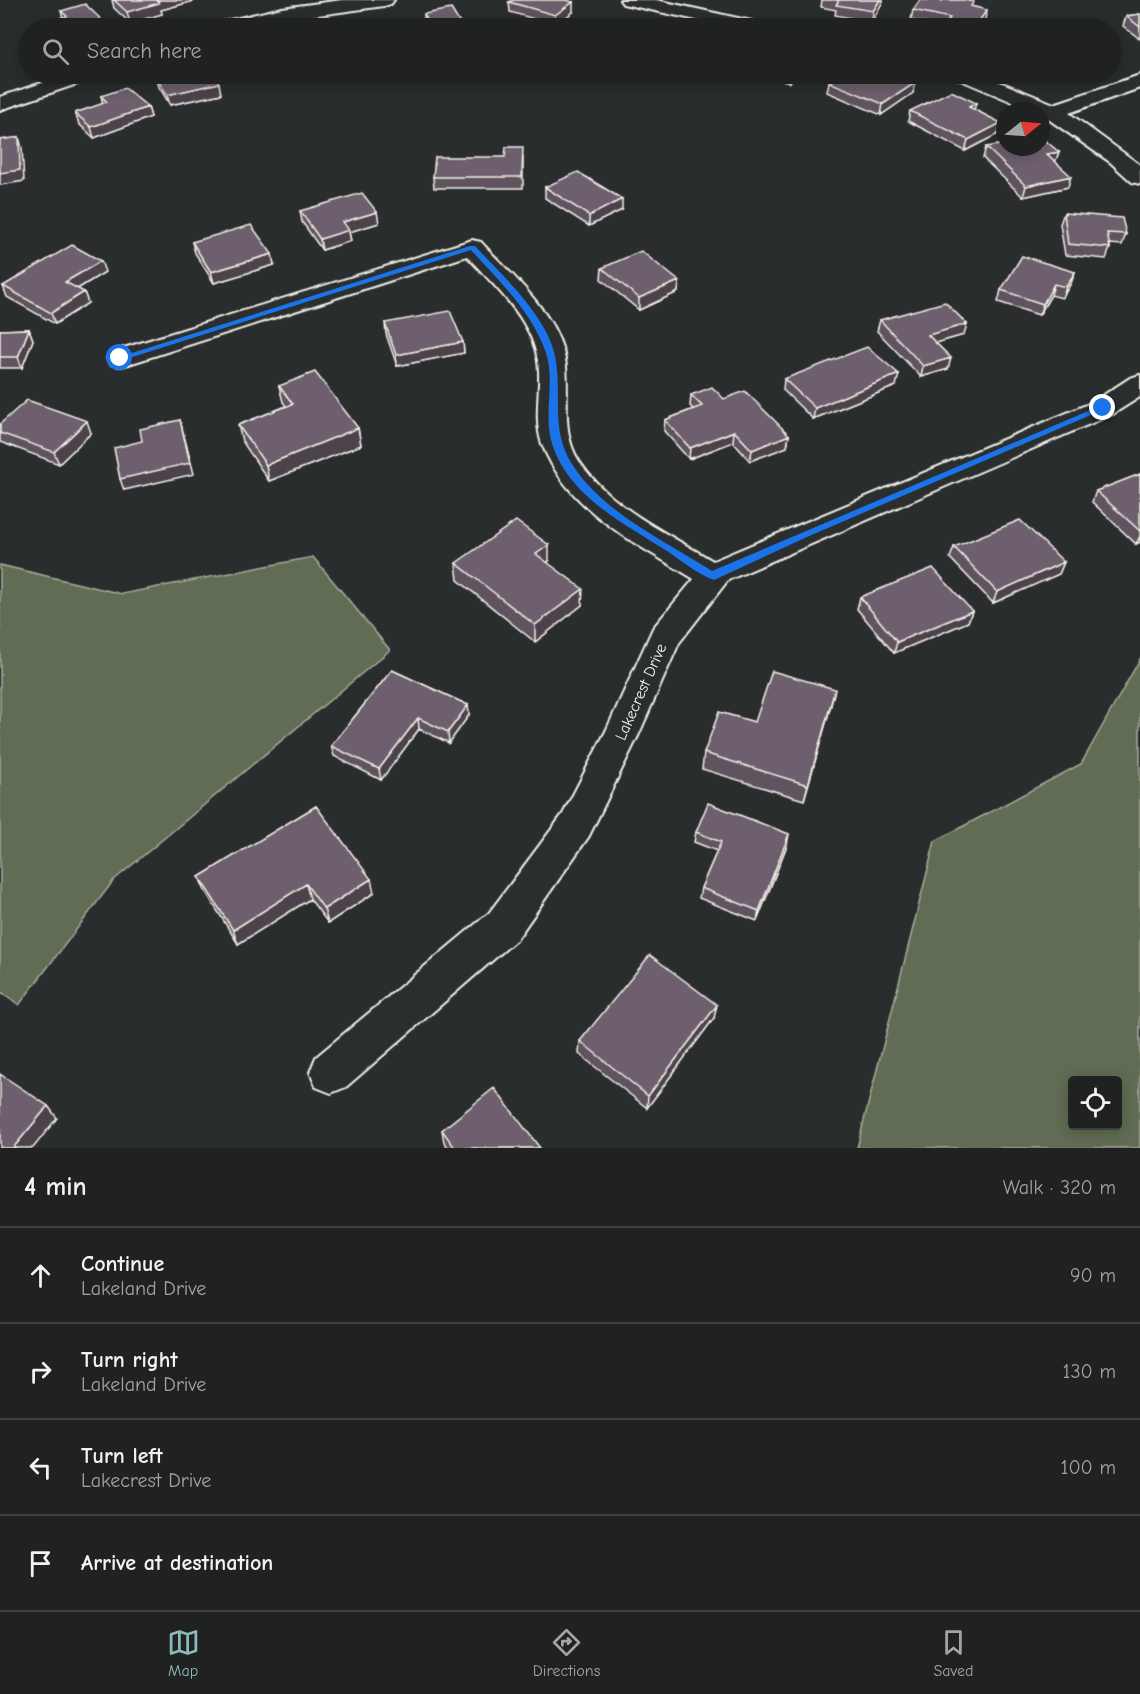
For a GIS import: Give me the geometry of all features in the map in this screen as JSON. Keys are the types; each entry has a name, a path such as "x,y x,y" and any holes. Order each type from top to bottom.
{"street":[{"path":"264,18 384,0"},
{"path":"630,0 712,18"},
{"path":"1053,111 1140,81"},
{"path":"0,104 59,84"},
{"path":"987,84 1053,111 1118,157 1140,177"},
{"path":"120,358 472,247 510,288 538,326 551,355 555,439 568,466 586,491 620,517 714,576"},
{"name":"Lakecrest Drive","path":"331,1072 503,926 576,825 622,734 665,637 717,572 1103,408 1140,384"}],"green space":[{"path":"313,557 390,650 114,880 19,1005 0,991 0,565 122,594"},
{"path":"1140,659 1140,1148 857,1148 935,841 1081,764"}],"building":[{"path":"114,0 160,0 157,1 159,3 127,12"},
{"path":"513,0 573,2 555,15 509,2"},
{"path":"839,0 880,0 873,11 836,5"},
{"path":"920,0 964,0 974,2 971,6 987,10 981,18 950,18 913,10"},
{"path":"85,4 100,18 60,18 67,16 61,11"},
{"path":"451,9 457,18 426,18 424,14"},
{"path":"1140,14 1140,27 1126,16"},
{"path":"160,84 215,84 167,95"},
{"path":"834,84 913,84 883,104"},
{"path":"125,88 148,107 91,127 75,113 107,102 101,96"},
{"path":"951,91 976,103 969,107 996,120 996,126 968,140 910,111"},
{"path":"19,137 20,170 0,173 0,140"},
{"path":"1050,144 1059,152 1050,154"},
{"path":"996,145 996,156 1049,156 1071,176 1026,186 986,147"},
{"path":"506,147 523,147 522,177 433,177 435,157 505,157"},
{"path":"578,172 622,199 589,216 545,187"},
{"path":"362,193 377,212 343,222 349,230 320,239 300,211"},
{"path":"1064,213 1122,218 1126,234 1107,233 1110,248 1068,244"},
{"path":"251,225 272,254 211,272 192,242"},
{"path":"72,245 101,261 65,282 84,292 51,313 3,286"},
{"path":"641,251 679,281 639,298 602,268"},
{"path":"1022,256 1075,272 1066,287 1054,284 1043,304 1001,290"},
{"path":"945,302 967,324 928,335 951,358 923,366 880,320"},
{"path":"450,311 463,342 396,355 385,323"},
{"path":"29,329 18,357 0,357 0,330"},
{"path":"867,347 899,374 815,408 784,379"},
{"path":"315,372 358,428 266,465 238,425 293,404 279,386"},
{"path":"712,387 724,399 745,391 789,435 752,450 734,431 690,448 665,420 702,406 691,395"},
{"path":"27,400 87,421 54,452 0,433 0,424"},
{"path":"180,420 190,463 120,479 114,448 142,441 140,429"},
{"path":"1140,474 1140,531 1096,491"},
{"path":"1020,520 1064,562 997,592 954,547"},
{"path":"516,521 549,545 536,554 583,589 535,625 456,563"},
{"path":"933,568 972,611 897,642 860,597"},
{"path":"392,670 468,705 448,732 418,718 379,769 331,746"},
{"path":"772,671 835,689 808,785 704,753 719,712 755,722"},
{"path":"708,803 789,834 759,911 701,888 721,842 696,832"},
{"path":"316,806 371,879 324,909 306,884 233,930 199,877"},
{"path":"650,955 717,1005 648,1096 580,1041"},
{"path":"0,1074 48,1106 13,1148 0,1148"},
{"path":"494,1088 540,1148 455,1148 442,1130"}],"route":[{"path":"120,358 472,247 510,288 538,326 551,355 555,439 568,466 586,491 620,517 714,576 717,572 804,534 1103,408"}]}
